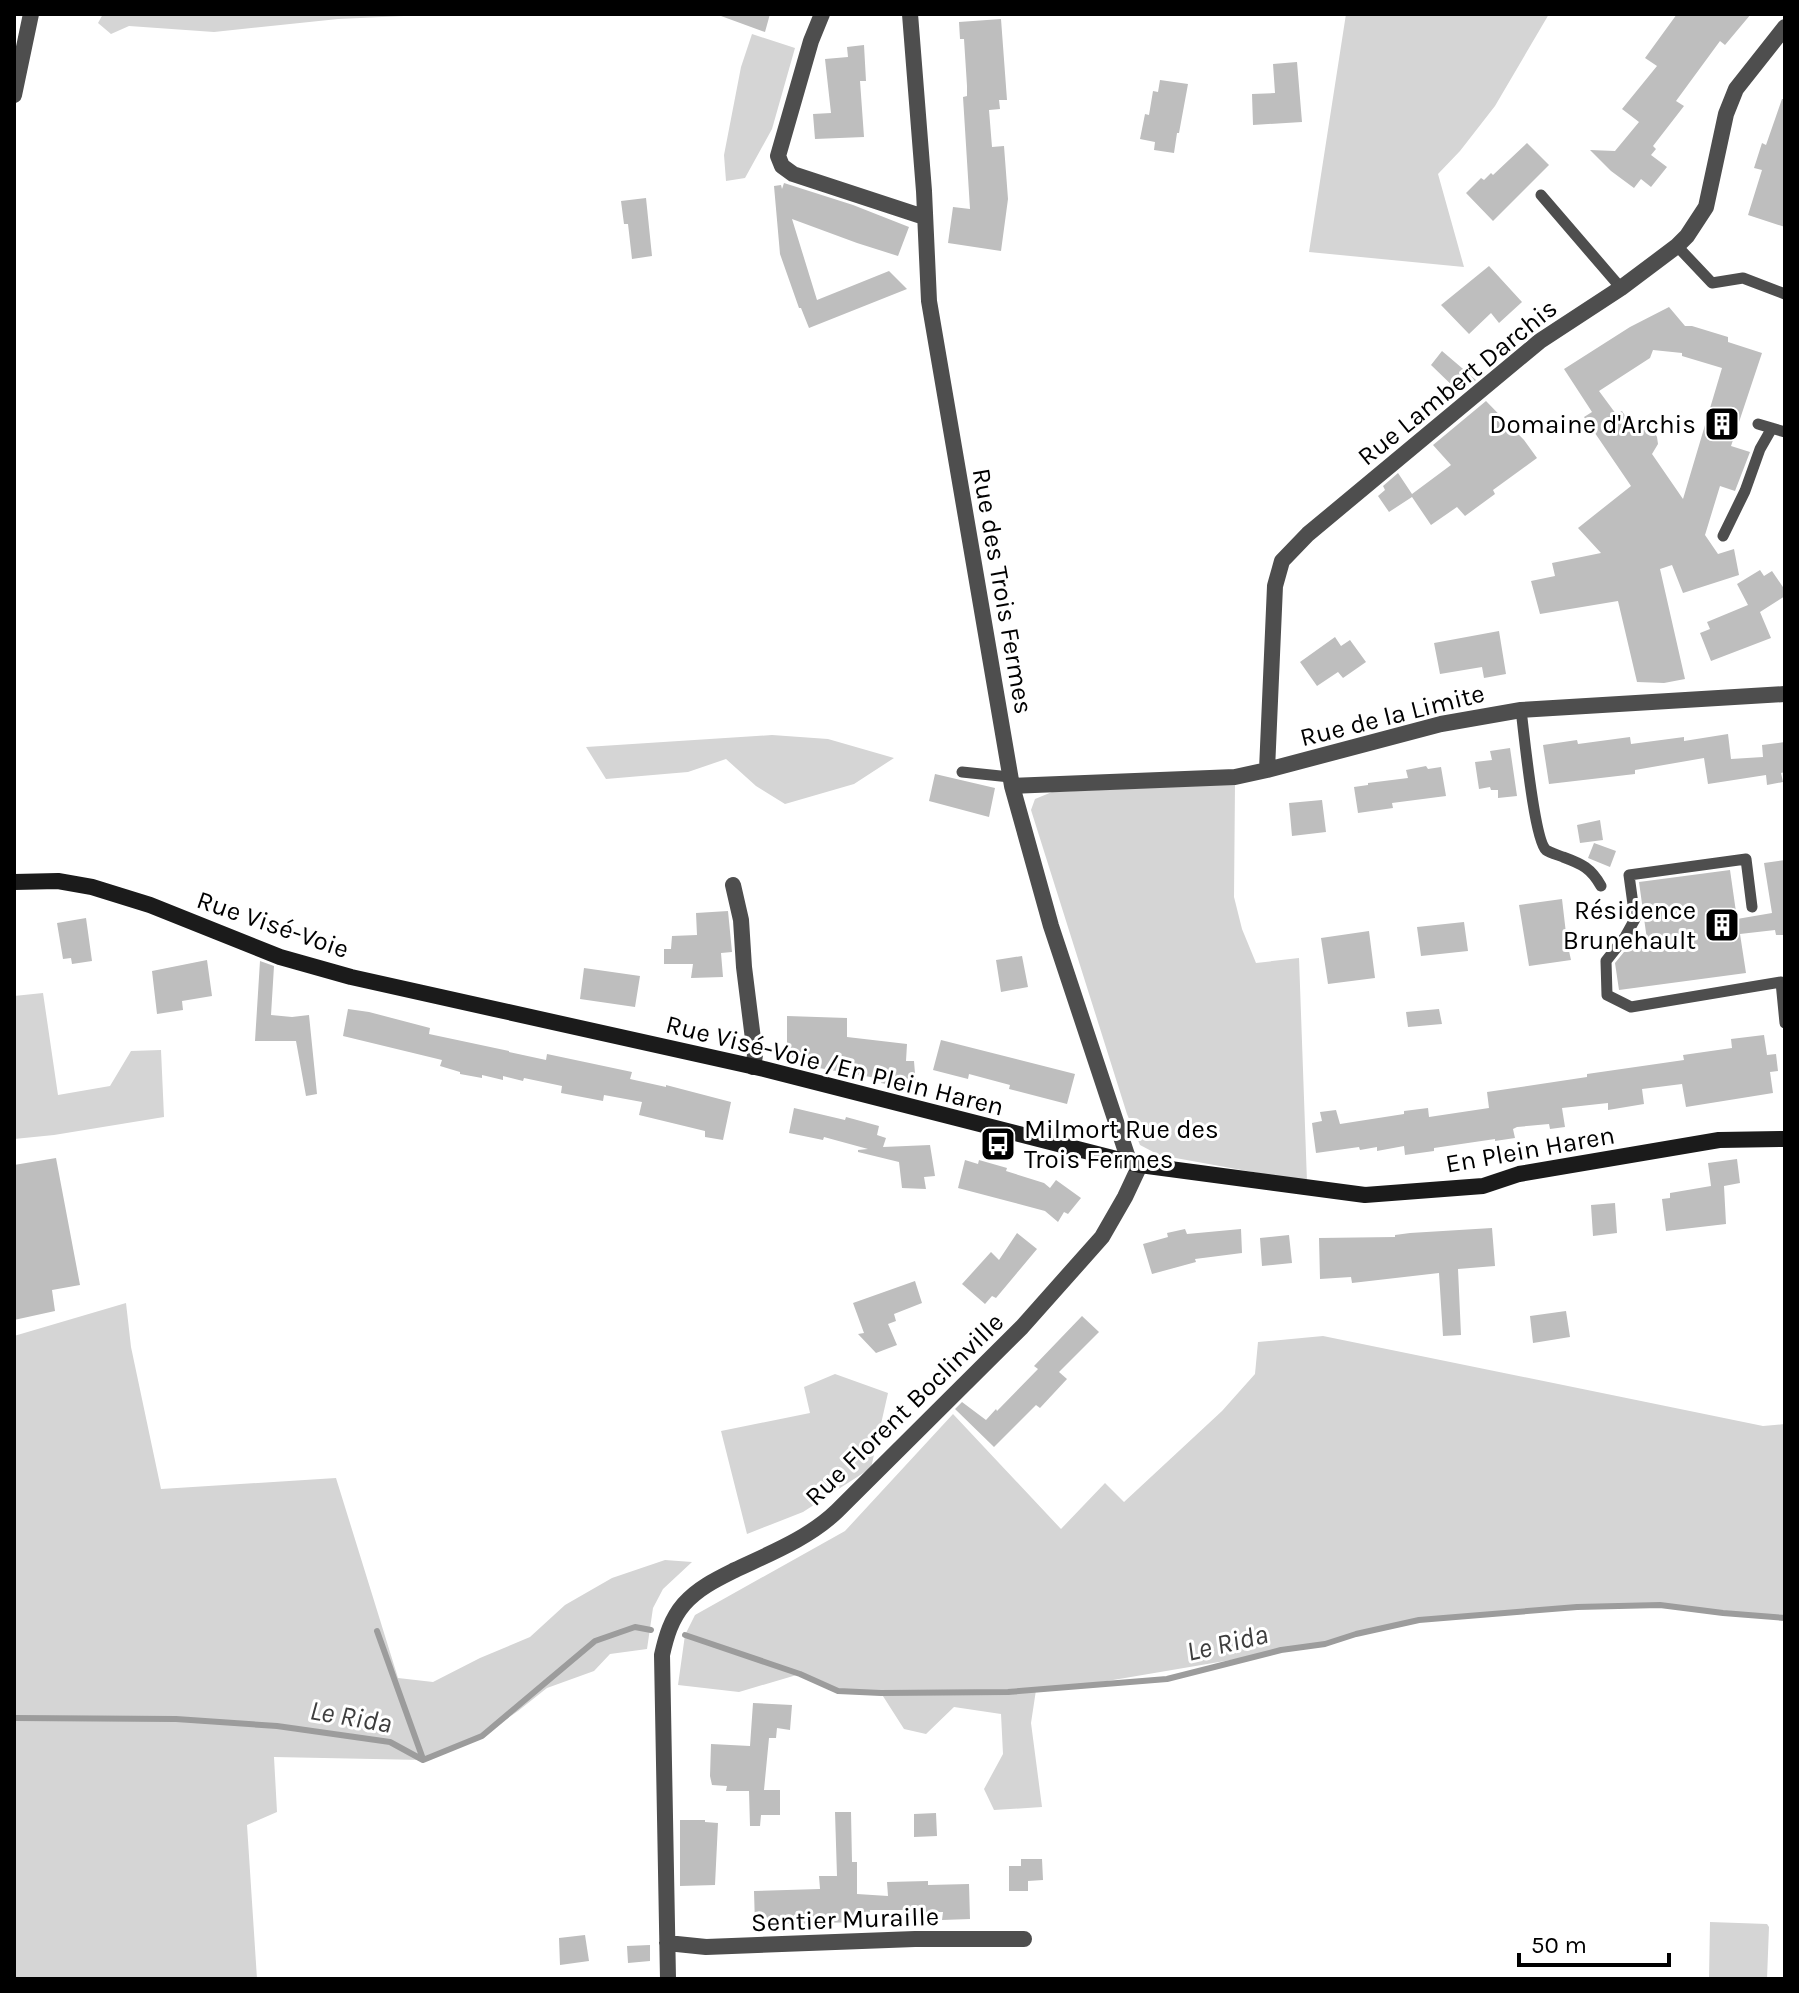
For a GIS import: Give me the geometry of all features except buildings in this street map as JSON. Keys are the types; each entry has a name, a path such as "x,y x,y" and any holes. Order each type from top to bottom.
{"street":[{"path":"822,14 811,41 778,156 782,166 793,174 924,217"},
{"name":"Rue des Trois Fermes","path":"910,14 929,301 1011,782 1051,926 1134,1163"},
{"path":"14,95 30,18"},
{"name":"Rue Lambert Darchis","path":"1267,770 1275,586 1282,561 1308,534 1540,341 1621,288 1687,236 1706,207 1726,114 1736,89 1785,27"},
{"name":"Rue de la Limite","path":"1011,782 1235,777 1441,724 1521,710 1785,694"},
{"name":"Rue Visé-Voie","path":"14,882 58,881 92,887 150,905 280,957 351,977 517,1015"},
{"path":"733,885 741,920 755,1055 753,1067"},
{"name":"Rue Visé-Voie /En Plein Haren","path":"517,1015 753,1067 1134,1163"},
{"name":"En Plein Haren","path":"1134,1163 1365,1195 1483,1186 1519,1174 1719,1140 1785,1139"},
{"name":"Rue Florent Boclinville","path":"668,1979 662,1655 668,1629 683,1605 701,1589 823,1525 1022,1327 1102,1237 1118,1210 1134,1163"},
{"name":"Sentier Muraille","path":"667,1943 706,1947 915,1939 1024,1939"}],"lane":[{"path":"1541,195 1621,288"},
{"path":"1677,246 1712,283 1743,278 1785,294"},
{"path":"1758,424 1785,432"},
{"path":"1723,536 1772,428"},
{"path":"1521,710 1542,843 1547,851 1593,872 1601,886"},
{"path":"962,772 1011,782"},
{"path":"1752,907 1746,859 1629,875 1635,919 1606,961 1607,995 1631,1007 1781,982 1785,1023"}],"shaded area":[{"path":"103,14 448,14 338,19 214,32 129,26 111,34 98,23"},
{"path":"1346,14 1549,14 1495,106 1438,174 1464,267 1309,252"},
{"path":"752,34 795,48 772,129 745,178 726,181 724,155 741,67"},
{"path":"772,735 828,739 894,758 854,784 785,804 756,786 726,759 688,772 606,779 586,747"},
{"path":"1235,784 1234,897 1242,929 1256,963 1299,958 1307,1182 1159,1155 1140,1145 1127,1114 1031,810 1035,799 1052,792"},
{"path":"43,993 58,1095 110,1086 131,1051 161,1050 164,1117 14,1139 14,996"},
{"path":"126,1303 131,1347 161,1489 336,1478 398,1678 433,1682 530,1637 565,1605 612,1578 665,1560 692,1562 663,1589 653,1608 647,1649 610,1654 594,1671 547,1688 482,1736 423,1760 274,1757 277,1812 247,1825 257,1979 14,1979 14,1336"},
{"path":"1323,1336 1763,1426 1785,1424 1785,1618 1660,1605 1577,1607 1419,1620 1325,1644 1066,1688 1036,1690 1031,1723 1042,1807 994,1810 984,1789 1003,1754 1001,1714 954,1707 926,1734 904,1729 881,1693 838,1691 800,1674 739,1692 678,1685 685,1635 695,1615 845,1531 953,1414 1061,1529 1105,1483 1124,1502 1222,1411 1255,1374 1258,1342"},
{"path":"835,1374 888,1393 871,1468 803,1512 747,1534 721,1431 810,1413 804,1387"},
{"path":"1710,1922 1767,1924 1767,1979 1709,1979"}],"waterway":[{"name":"Le Rida","path":"685,1635 800,1674 838,1691 1008,1692 1167,1679 1419,1620 1577,1607 1660,1605 1785,1618"},
{"name":"Le Rida","path":"14,1718 176,1719 277,1726 390,1742 423,1760 482,1736 595,1641 635,1627 651,1630"},
{"path":"377,1631 423,1759"}],"place":[{"name":"Domaine d'Archis","path":"1722,424"},
{"name":"Résidence Brunehault","path":"1722,925"},
{"name":"Milmort Rue des Trois Fermes","path":"998,1144"}]}
